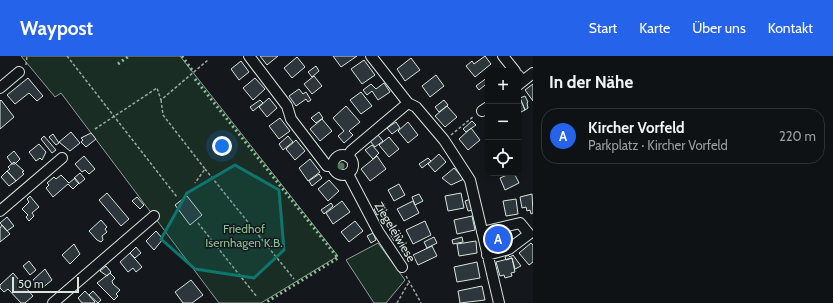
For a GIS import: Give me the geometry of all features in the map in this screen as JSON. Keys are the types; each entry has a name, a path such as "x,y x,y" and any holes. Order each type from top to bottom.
{"street":[{"path":"249,56 287,106 291,119 297,128 327,166 333,166"},
{"path":"371,56 408,103 416,107 444,140 470,180 499,303"},
{"path":"503,56 513,68"},
{"path":"0,88 19,72"},
{"path":"521,79 533,73"},
{"path":"333,166 338,157 348,157 351,151 408,103"},
{"name":"Ziegeleiwiese","path":"348,157 353,165 352,170 348,174 378,231 402,267"},
{"path":"0,211 62,158"},
{"path":"333,166 339,174 348,174"},
{"path":"53,303 154,216"},
{"path":"482,232 520,223 529,234 509,249 488,255"}],"path":[{"path":"67,56 177,198"},
{"path":"161,100 208,60"},
{"path":"95,129 157,88 161,100 163,115 294,279"},
{"path":"444,140 478,112 485,109"},
{"path":"195,183 205,169"},
{"path":"198,223 257,297"},
{"name":"Ziegeleiwiese","path":"402,267 421,303"},
{"path":"397,303 409,282"}],"highlighted area":[{"path":"235,165 279,190 284,250 254,278 195,269 161,239 187,193"}],"green space":[{"name":"Friedhof Isernhagen K.B.","path":"21,56 180,56 338,256 261,303 219,303 61,93 55,97"},
{"path":"378,243 405,280 386,303 374,303 346,260"}],"building":[{"path":"260,56 278,56 267,65"},
{"path":"333,56 357,56 341,67"},
{"path":"485,56 491,64 475,77 466,66 472,61 474,64"},
{"path":"297,57 305,67 292,78 284,68"},
{"path":"411,58 420,70 405,81 397,69"},
{"path":"364,60 375,75 362,84 351,69"},
{"path":"241,61 249,72 239,80 231,69"},
{"path":"316,66 319,71 312,77 308,72"},
{"path":"436,75 444,86 430,97 422,86"},
{"path":"314,76 322,86 312,94 304,84"},
{"path":"28,78 43,96 37,101 29,93 15,104 7,95"},
{"path":"255,78 265,89 253,100 243,88"},
{"path":"485,79 485,85 479,90 476,86"},
{"path":"384,83 390,92 378,100 372,91 367,95 363,90 371,84 376,89"},
{"path":"533,84 533,101 525,90"},
{"path":"299,89 303,94 306,92 311,100 308,102 306,99 296,106 289,96"},
{"path":"361,92 372,106 361,114 350,100"},
{"path":"525,96 528,102 528,108 525,110 521,100 521,98"},
{"path":"269,98 277,108 267,117 259,107"},
{"path":"1,100 14,117 0,129 0,101"},
{"path":"260,100 263,103 253,111 250,107"},
{"path":"444,100 448,105 439,112 435,107"},
{"path":"521,100 525,110 521,112"},
{"path":"346,106 360,122 349,131 353,135 344,143 338,136 344,131 333,118"},
{"path":"447,106 457,117 445,127 435,116"},
{"path":"319,112 323,118 316,123 311,118"},
{"path":"280,118 290,131 279,139 269,126"},
{"path":"322,119 332,131 320,141 310,129"},
{"path":"472,121 476,125 466,132 463,129"},
{"path":"396,122 400,128 392,134 387,128"},
{"path":"408,122 418,135 408,143 398,131"},
{"path":"471,128 480,140 468,150 459,139"},
{"path":"71,132 80,143 70,151 59,142"},
{"path":"91,133 96,139 86,147 81,142 83,140 81,138"},
{"path":"53,134 59,143 56,145 49,137"},
{"path":"378,135 383,141 375,147 370,141"},
{"path":"44,136 56,150 52,153 41,139"},
{"path":"288,136 293,142 283,150 279,144"},
{"path":"389,137 399,149 389,157 379,145"},
{"path":"296,140 305,151 295,160 286,149"},
{"path":"39,144 46,152 42,160 40,158 36,161 29,152"},
{"path":"372,145 379,153 373,159 365,150"},
{"path":"14,151 20,159 15,164 12,164 7,157"},
{"path":"439,154 446,162 435,172 428,164"},
{"path":"84,156 95,169 89,174 85,170 82,172 75,164"},
{"path":"377,156 386,169 370,181 361,169"},
{"path":"428,158 431,161 422,168 419,164"},
{"path":"310,159 320,172 308,181 299,168"},
{"path":"14,162 24,171 22,172 24,174 16,181 7,171 10,169 8,167"},
{"path":"454,168 464,179 451,185 442,178"},
{"path":"7,171 16,181 9,186 1,177"},
{"path":"80,173 85,179 79,184 74,178"},
{"path":"319,174 322,178 312,186 309,181"},
{"path":"61,175 69,183 75,178 79,183 73,189 68,184 53,197 46,188 49,185 47,183 54,177 56,179"},
{"path":"505,176 516,176 519,183 505,190 500,178"},
{"path":"329,180 339,191 328,201 318,189"},
{"path":"399,184 405,195 394,201 388,190"},
{"path":"107,193 129,219 121,226 99,200"},
{"path":"461,193 464,208 448,211 445,196"},
{"path":"419,194 423,201 415,205 412,197"},
{"path":"532,194 533,213 531,214 530,210 527,211 526,207 522,208 520,197"},
{"path":"30,196 39,207 32,213 34,216 29,221 26,217 28,215 22,209 29,202 27,199"},
{"path":"187,196 202,215 190,225 175,205"},
{"path":"137,197 144,205 140,209 132,201"},
{"path":"471,199 473,210 468,211 465,201"},
{"path":"516,199 518,214 506,216 503,201"},
{"path":"342,201 350,212 333,224 326,213"},
{"path":"413,201 419,213 404,221 397,209"},
{"path":"331,203 333,206 324,214 321,210"},
{"path":"384,203 387,210 377,215 374,209"},
{"path":"472,216 475,230 457,234 454,220"},
{"path":"7,217 14,226 7,231 0,223"},
{"path":"101,220 107,227 105,229 107,232 102,236 103,240 101,242 97,240 89,231"},
{"path":"355,221 363,231 349,242 341,232"},
{"path":"425,221 431,235 413,244 406,230"},
{"path":"2,225 10,234 0,242 0,228"},
{"path":"399,230 403,237 394,241 390,234"},
{"path":"156,231 163,239 154,250 146,241"},
{"path":"373,233 376,240 371,243 367,236"},
{"path":"434,237 437,243 427,248 424,242"},
{"path":"462,237 463,242 453,244 452,240"},
{"path":"476,241 477,253 459,256 457,244"},
{"path":"531,243 533,245 533,262 529,265 519,253"},
{"path":"74,244 80,254 70,264 62,255"},
{"path":"432,246 437,256 418,265 413,255"},
{"path":"136,247 141,253 135,258 130,253"},
{"path":"130,253 142,267 136,272 133,268 128,272 120,262"},
{"path":"508,255 510,257 513,255 521,266 515,269 512,258 506,260 505,257"},
{"path":"512,258 515,272 511,273 512,276 505,278 504,275 500,276 496,262"},
{"path":"29,261 36,270 30,275 23,266"},
{"path":"477,262 480,278 457,282 454,267"},
{"path":"106,266 111,272 107,276 100,271"},
{"path":"45,269 52,280 41,289 33,280"},
{"path":"13,273 33,296 25,303 21,303 8,289 4,292 0,288 0,285"},
{"path":"110,273 115,278 112,281 113,284 120,290 116,294 118,296 114,300 97,283"},
{"path":"191,280 203,295 192,303 183,303 175,292"},
{"path":"482,286 485,300 460,303 458,291"},
{"path":"85,291 95,302 94,303 82,303 78,298"},
{"path":"93,291 101,300 98,303 89,295"}],"hedge":[{"path":"118,64 129,56"},
{"path":"182,56 192,70"},
{"path":"195,79 338,258 265,303"}],"place":[{"name":"Kircher Vorfeld","path":"498,239"}]}
